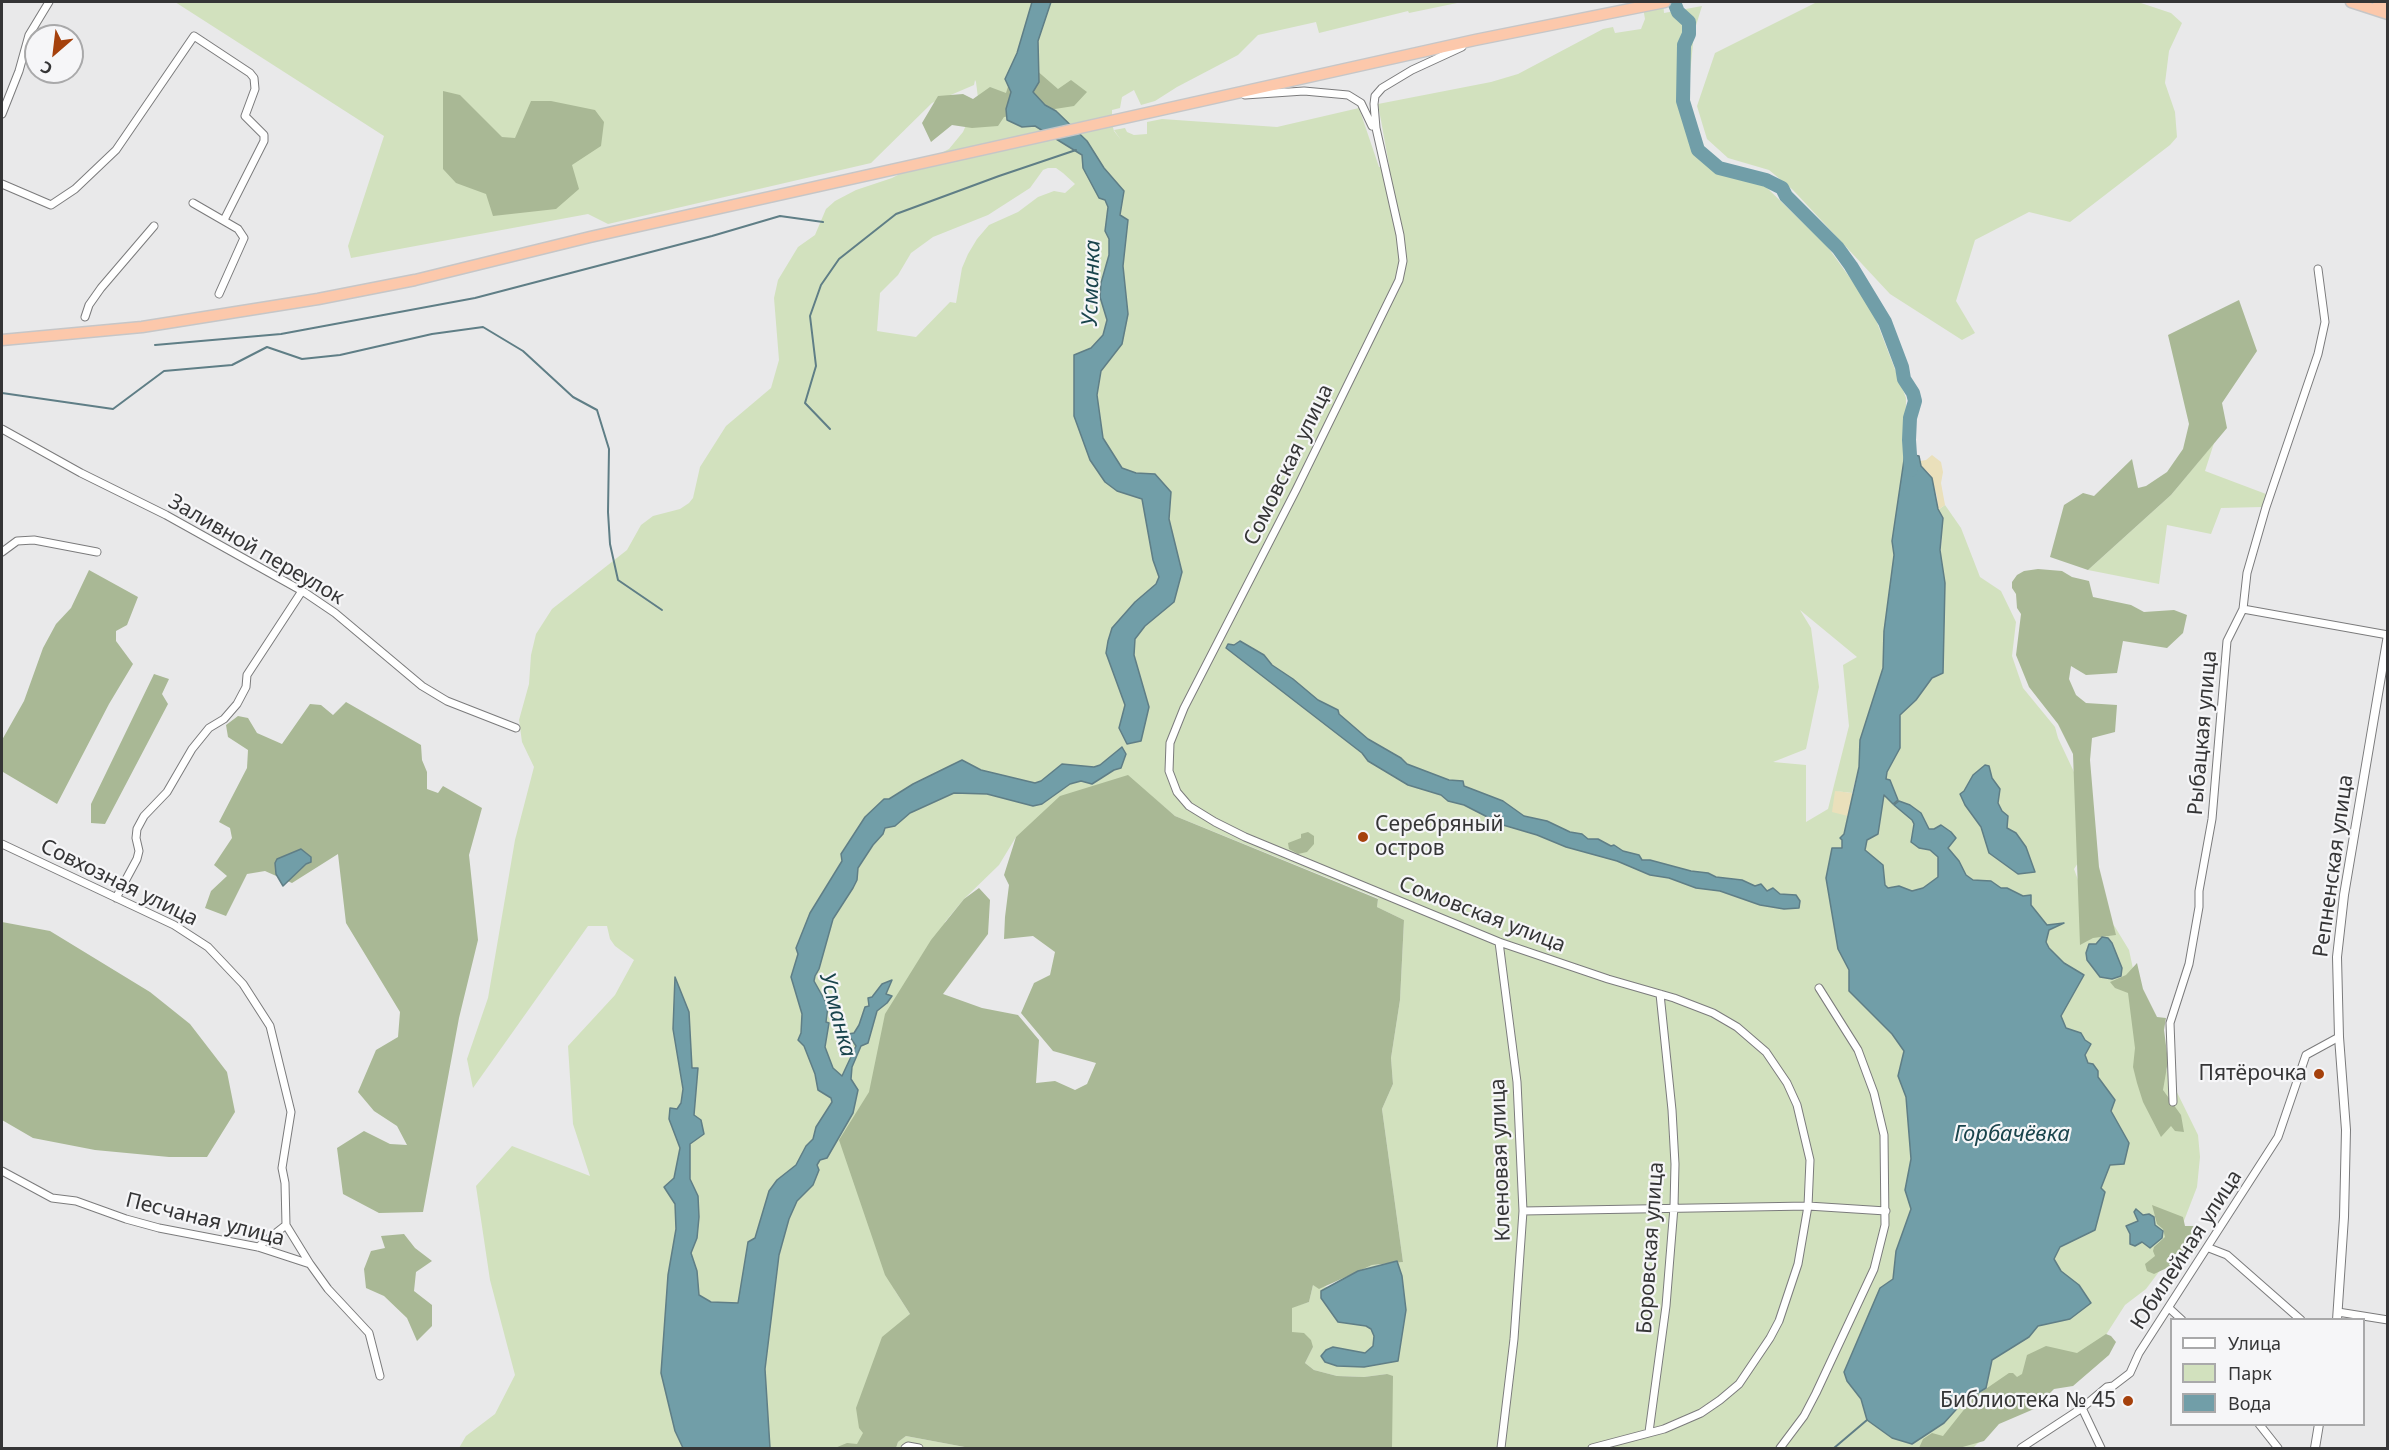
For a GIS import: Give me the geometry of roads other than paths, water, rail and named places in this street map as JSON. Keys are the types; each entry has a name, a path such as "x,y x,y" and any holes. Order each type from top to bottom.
{"highway":[{"path":"2,340 142,327 318,299 415,280 590,237 1475,40 1665,2"},
{"path":"2351,2 2388,14"},
{"path":"2378,2 2388,4"}],"street":[{"path":"2,114 19,71 29,35 49,2"},
{"path":"2,184 51,205 75,189 116,150 194,36 254,78 255,89 245,116 264,135 264,141 224,220"},
{"path":"1384,162 1374,109 1377,93 1412,70 1475,40"},
{"path":"1222,97 1304,91 1352,96 1367,111 1384,162"},
{"name":"Сомовская улица","path":"1384,162 1402,246 1402,268 1397,285 1239,604 1184,708 1170,743 1169,771 1172,782 1181,797 1195,810 1215,822 1499,942 1695,1005 1726,1020 1766,1052 1780,1071 1797,1105 1810,1160 1808,1206 1798,1263 1786,1301 1770,1338 1746,1376 1720,1400 1692,1419 1592,1449"},
{"path":"193,203 238,229 244,238 219,294"},
{"path":"85,317 89,305 101,288 154,226"},
{"name":"Рыбацкая улица","path":"2173,1101 2170,1023 2189,964 2199,907 2199,891 2212,819 2227,641 2242,609 2247,573 2266,507 2318,354 2325,322 2318,270"},
{"name":"Заливной переулок","path":"2,429 81,473 166,515 302,591 335,613 422,686 447,701 516,728"},
{"path":"2,552 17,541 34,540 96,552"},
{"path":"116,898 140,851 136,837 137,829 144,816 167,792 192,749 209,729 224,719 237,704 246,687 247,675 302,591"},
{"path":"2242,609 2388,635"},
{"name":"Репненская улица","path":"2337,1316 2344,1217 2346,1130 2339,1037 2337,957 2344,895 2388,635"},
{"name":"Совхозная улица","path":"2,844 174,925 208,947 243,984 270,1026 291,1112 282,1168 285,1183 286,1226"},
{"name":"Кленовая улица","path":"1499,942 1517,1082 1523,1211 1514,1339 1501,1449"},
{"path":"1780,1449 1804,1416 1874,1269 1884,1231 1886,1211 1884,1135 1869,1077 1855,1044 1820,988"},
{"name":"Боровская улица","path":"1649,1432 1666,1306 1674,1207 1675,1164 1672,1110 1660,994"},
{"name":"Юбилейная улица","path":"2021,1449 2130,1373 2139,1353 2209,1248 2278,1137 2306,1055 2339,1037"},
{"name":"Песчаная улица","path":"2,1171 52,1198 76,1201 159,1228 258,1247 310,1264 328,1289 369,1333 380,1376"},
{"path":"1523,1211 1808,1206 1886,1211"},
{"path":"258,1247 286,1226 310,1264"},
{"path":"2209,1248 2227,1255 2299,1318"},
{"path":"2169,1308 2180,1318"},
{"path":"2337,1316 2362,1318"},
{"path":"2365,1318 2388,1320"},
{"path":"2082,1408 2101,1449"},
{"path":"2260,1426 2278,1449"},
{"path":"2314,1449 2319,1426"},
{"path":"905,1449 908,1446 919,1449"}],"water":[{"path":"1032,2 1051,2 1038,41 1039,82 1033,92 1087,141 1104,168 1124,191 1120,215 1128,220 1123,266 1128,314 1122,344 1101,371 1097,395 1103,438 1122,468 1136,473 1155,474 1171,492 1169,519 1182,572 1174,602 1145,626 1135,639 1134,655 1149,707 1141,741 1127,744 1119,728 1125,705 1106,653 1108,641 1112,628 1135,602 1156,584 1159,577 1153,560 1142,499 1117,491 1105,482 1090,460 1074,416 1074,355 1091,348 1103,335 1107,320 1100,297 1101,283 1109,255 1109,239 1105,231 1108,207 1105,200 1099,198 1083,168 1082,155 1035,126 1022,127 1007,120 1006,109 1011,92 1005,79 1017,53"},
{"name":"Горбачёвка","path":"1905,453 1919,456 1921,466 1932,478 1938,509 1943,518 1940,550 1945,583 1943,673 1932,678 1916,700 1900,715 1900,748 1887,772 1886,779 1890,780 1898,800 1893,804 1884,795 1878,834 1867,840 1865,850 1883,865 1885,885 1888,888 1899,886 1912,891 1923,888 1938,877 1938,857 1930,850 1919,848 1911,842 1914,824 1894,805 1899,801 1910,805 1921,813 1929,829 1941,825 1956,838 1948,848 1959,861 1966,875 1973,880 1991,881 2001,888 2007,888 2023,896 2031,895 2031,905 2047,925 2064,923 2049,930 2046,942 2064,963 2084,975 2061,1016 2066,1028 2081,1033 2091,1044 2085,1055 2088,1063 2093,1064 2098,1071 2098,1077 2115,1100 2111,1111 2129,1143 2124,1164 2110,1165 2101,1188 2105,1192 2095,1230 2060,1247 2054,1259 2061,1271 2079,1285 2091,1303 2070,1319 2038,1326 2029,1337 1992,1360 1986,1388 1963,1402 1944,1423 1912,1444 1892,1438 1867,1420 1861,1399 1847,1381 1844,1372 1880,1288 1893,1279 1896,1251 1911,1209 1905,1190 1911,1159 1906,1097 1898,1076 1904,1051 1892,1034 1849,991 1849,970 1838,949 1826,878 1832,848 1842,848 1840,838 1844,834 1859,767 1860,740 1883,668 1884,631 1894,555 1892,541"},
{"path":"1240,641 1264,655 1272,665 1318,700 1338,710 1339,714 1368,739 1401,758 1407,764 1449,780 1463,781 1464,786 1503,801 1524,816 1547,821 1570,832 1582,834 1588,839 1598,839 1623,851 1639,855 1642,860 1708,873 1716,877 1742,880 1755,886 1761,884 1767,891 1773,888 1780,894 1796,895 1800,901 1799,908 1784,909 1760,905 1720,891 1696,888 1669,878 1650,875 1617,861 1566,847 1503,825 1464,805 1448,801 1441,795 1408,785 1368,761 1362,753 1226,648 1228,644 1234,645"},
{"path":"1122,747 1126,754 1121,768 1092,784 1081,781 1070,784 1042,804 1033,806 987,794 954,793 910,813 895,826 885,828 858,868 857,880 833,919 814,981 828,1006 826,1022 829,1023 825,1047 833,1068 842,1076 856,1046 848,1034 854,1033 859,1025 865,1007 869,1006 868,998 872,997 882,984 892,980 886,994 892,996 877,1011 868,1043 861,1046 852,1067 851,1079 858,1090 853,1113 827,1158 820,1160 817,1165 819,1170 813,1185 797,1201 789,1219 779,1255 765,1369 770,1448 683,1448 675,1431 661,1373 668,1275 676,1229 675,1204 664,1187 674,1178 680,1148 669,1119 670,1108 677,1109 681,1103 683,1089 673,1029 675,977 689,1012 692,1068 698,1068 694,1115 701,1120 704,1134 690,1144 690,1179 698,1196 699,1217 697,1238 691,1253 697,1271 699,1295 711,1302 738,1303 748,1242 755,1238 769,1191 777,1180 796,1165 806,1146 813,1139 816,1127 832,1102 831,1098 818,1090 815,1074 804,1046 798,1040 801,1033 802,1014 791,977 798,954 796,948 810,913 842,861 841,854 865,817 884,799 889,799 913,784 962,760 981,770 1035,783 1041,781 1062,764 1094,767 1100,765"},
{"path":"1985,765 1989,766 1992,778 2000,789 1998,803 2008,816 2007,828 2016,833 2026,847 2035,872 2018,874 1989,853 1981,827 1965,805 1960,794 1973,775"},
{"path":"301,849 311,857 311,862 283,886 276,874 275,863 277,859"},
{"path":"2102,937 2108,938 2112,943 2122,968 2121,976 2112,979 2100,977 2087,960 2086,953 2089,944 2096,944"},
{"path":"2136,1209 2143,1215 2149,1214 2154,1217 2155,1225 2163,1231 2162,1238 2150,1248 2142,1242 2135,1246 2130,1244 2130,1234 2126,1226 2138,1221 2134,1212"},
{"path":"1397,1261 1402,1276 1406,1310 1398,1361 1364,1367 1337,1366 1325,1362 1321,1356 1333,1347 1365,1353 1373,1346 1374,1336 1371,1329 1366,1326 1338,1322 1321,1298 1321,1291 1358,1271"}],"waterway":[{"path":"1674,2 1678,12 1689,22 1689,34 1684,45 1683,101 1698,150 1719,168 1766,180 1782,188 1786,196 1838,248 1851,266 1885,322 1902,367 1904,379 1913,393 1915,401 1910,418 1909,440 1911,470"},
{"path":"830,429 805,403 816,366 810,316 821,285 839,259 896,214 1076,150"},
{"path":"155,345 281,334 475,298 780,216 823,222"},
{"path":"2,393 113,409 164,371 232,365 267,347 302,359 340,355 432,334 483,327 523,351 573,397 597,410 609,449 610,544 618,580 662,610"},
{"path":"1834,1448 1867,1420"}],"place":[{"name":"Серебряный остров","path":"1363,837"},
{"name":"Пятёрочка","path":"2319,1074"},
{"name":"Библиотека № 45","path":"2128,1401"}],"water label":[{"name":"Усманка","path":"1092,283"},
{"name":"Усманка","path":"837,1015"}]}
